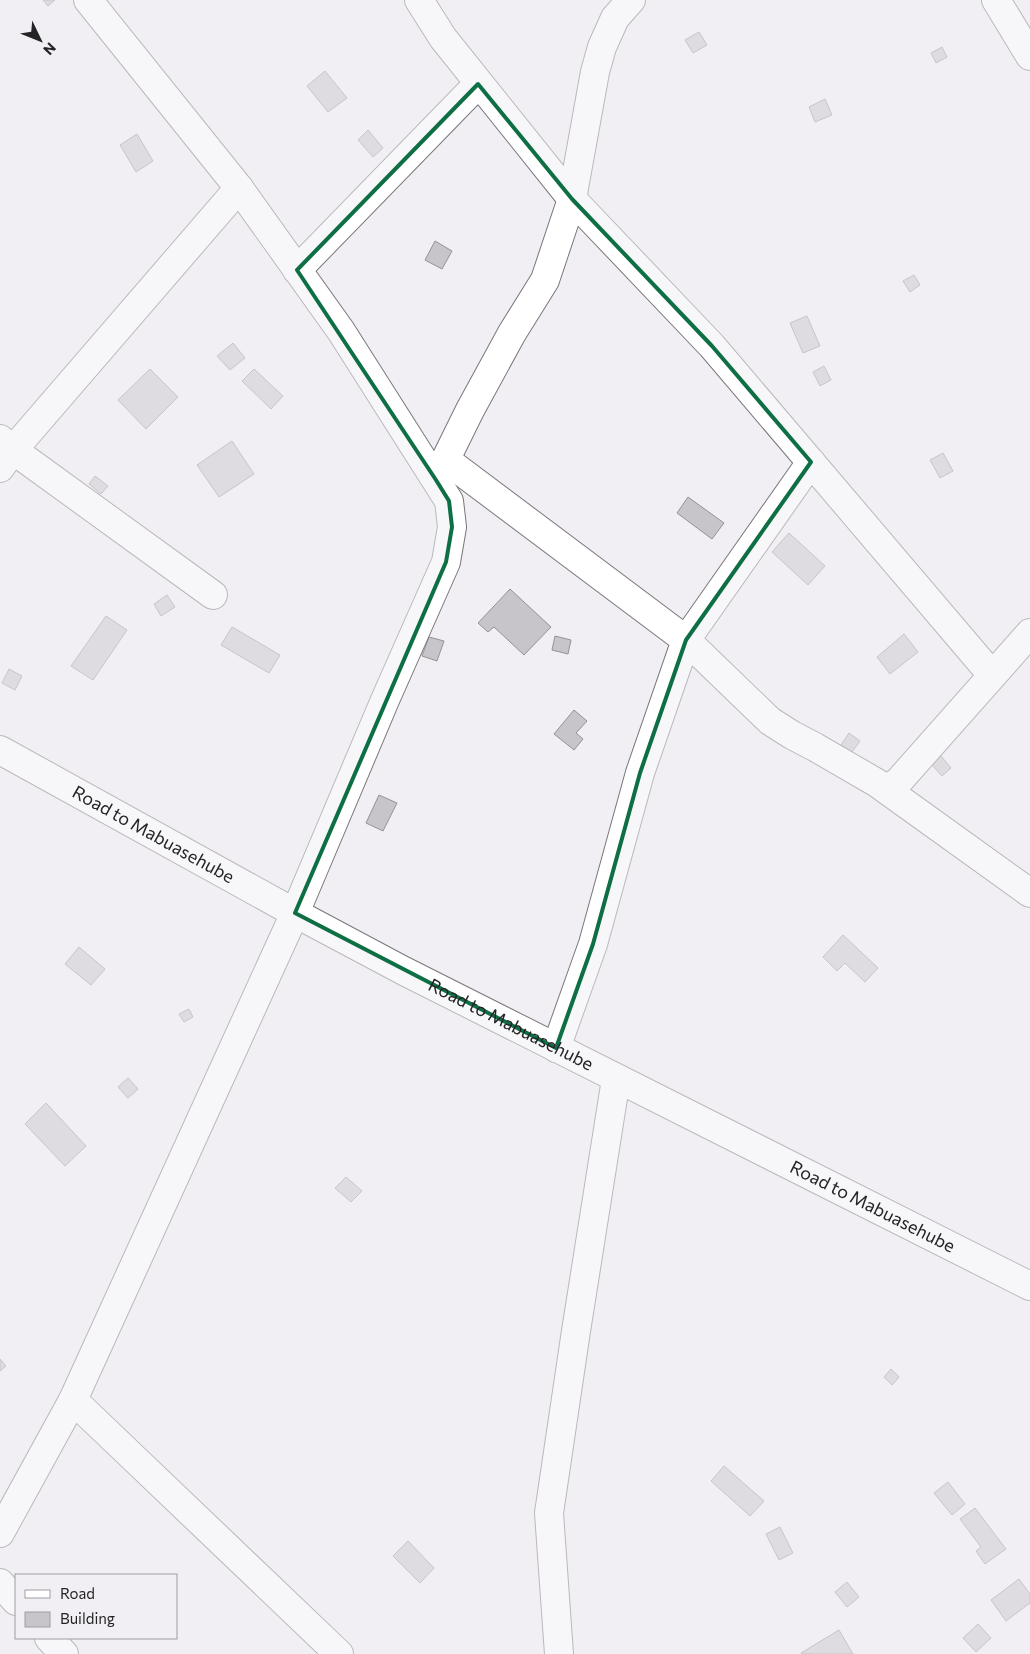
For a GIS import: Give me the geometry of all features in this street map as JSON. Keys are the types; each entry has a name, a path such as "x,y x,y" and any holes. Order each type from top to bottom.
{"street":[{"path":"88,0 238,188 441,470 686,640 770,721 886,789 1030,893"},
{"path":"419,0 443,38 478,84 572,200 712,346 992,675"},
{"path":"0,1533 73,1400 295,913 446,562 452,526 449,501 441,470 470,410 545,280 572,200 594,72 602,47 615,18 631,0"},
{"path":"996,0 1030,56"},
{"path":"297,270 478,84"},
{"path":"213,595 4,452 238,188"},
{"path":"556,1048 594,944 640,773 686,640 811,462"},
{"path":"886,789 898,782 1030,633"},
{"name":"Road to Mabuasehube","path":"0,750 404,972 1030,1286"},
{"path":"558,1654 549,1513 616,1079"},
{"path":"73,1400 339,1654"},
{"path":"0,1583 15,1600"},
{"path":"50,1639 64,1654"}],"highlighted area":[{"path":"478,84 572,199 712,346 811,462 686,640 640,773 593,944 556,1048 295,913 446,562 452,527 449,501 297,270"}],"building":[{"path":"43,0 55,0 48,6"},
{"path":"699,32 707,45 693,53 685,40"},
{"path":"942,47 947,57 936,63 931,53"},
{"path":"325,71 347,98 328,112 307,86"},
{"path":"825,99 832,115 815,122 809,107"},
{"path":"368,130 383,148 373,157 358,140"},
{"path":"137,134 153,161 136,172 120,145"},
{"path":"435,241 452,251 442,269 425,260"},
{"path":"914,275 920,285 910,292 903,281"},
{"path":"807,316 820,346 803,353 790,323"},
{"path":"233,343 245,358 230,370 217,356"},
{"path":"824,366 831,380 820,386 813,372"},
{"path":"150,369 178,397 146,429 118,400"},
{"path":"254,369 283,396 271,409 242,381"},
{"path":"232,441 254,474 219,497 197,465"},
{"path":"943,453 953,471 940,478 930,460"},
{"path":"95,476 108,486 101,494 89,484"},
{"path":"688,497 724,523 712,539 677,513"},
{"path":"789,533 825,566 808,585 772,552"},
{"path":"510,589 551,627 524,655 494,627 488,632 478,623"},
{"path":"167,595 175,607 161,616 154,604"},
{"path":"106,616 127,630 93,680 71,666"},
{"path":"232,627 280,655 269,673 221,645"},
{"path":"904,634 918,652 890,674 877,657"},
{"path":"555,636 571,640 568,654 552,650"},
{"path":"429,637 444,641 437,661 422,656"},
{"path":"9,669 22,676 15,690 2,683"},
{"path":"574,710 587,721 576,733 583,739 574,750 554,734"},
{"path":"849,733 860,741 852,752 841,745"},
{"path":"941,756 951,768 942,776 931,764"},
{"path":"379,795 397,803 383,831 366,823"},
{"path":"843,935 878,968 865,982 845,963 837,971 823,957"},
{"path":"79,947 105,969 91,985 65,964"},
{"path":"189,1009 193,1017 184,1022 179,1014"},
{"path":"128,1078 138,1089 128,1098 118,1087"},
{"path":"46,1103 86,1146 65,1166 25,1124"},
{"path":"346,1177 362,1191 351,1202 335,1188"},
{"path":"0,1359 6,1366 0,1371"},
{"path":"891,1369 899,1377 892,1385 884,1377"},
{"path":"724,1466 764,1501 750,1516 711,1481"},
{"path":"948,1482 965,1504 952,1515 934,1493"},
{"path":"975,1508 1006,1549 985,1564 976,1551 981,1547 960,1519"},
{"path":"780,1527 793,1553 779,1560 766,1534"},
{"path":"408,1541 434,1568 420,1583 393,1556"},
{"path":"1019,1579 1030,1594 1030,1603 1006,1621 991,1600"},
{"path":"847,1582 859,1597 847,1607 835,1592"},
{"path":"978,1624 991,1638 976,1652 963,1638"},
{"path":"839,1630 853,1654 801,1653"}]}
